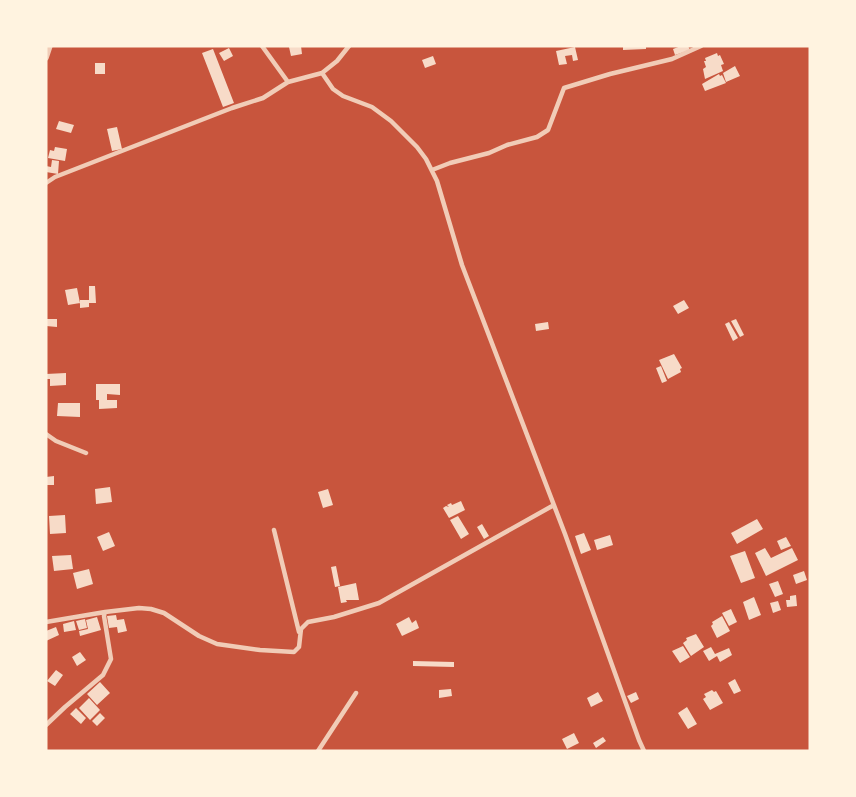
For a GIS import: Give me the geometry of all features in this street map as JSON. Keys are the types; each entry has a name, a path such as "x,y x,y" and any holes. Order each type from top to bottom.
{"street":[{"path":"46,58 50,46"},
{"path":"262,46 288,82"},
{"path":"46,183 65,173 232,108 263,98 288,82 322,73 337,61 349,46"},
{"path":"432,170 537,137 548,130 564,88 610,74 672,60 701,46"},
{"path":"322,73 333,88 343,96 372,107 391,121 417,147 437,180 462,265 554,505 644,751"},
{"path":"46,434 56,441 86,453"},
{"path":"299,634 303,625 308,622 334,617 379,603 554,505"},
{"path":"46,622 122,609 151,609 170,616 199,636 218,644 260,650 294,652 300,647 299,634 274,530"},
{"path":"46,725 103,675 111,659 105,612"},
{"path":"318,751 356,692"}],"building":[{"path":"301,46 302,54 291,56 289,47"},
{"path":"623,46 646,46 646,49 623,50"},
{"path":"688,46 690,50 675,55 673,49"},
{"path":"575,47 578,60 573,61 572,55 565,56 567,64 559,65 556,51"},
{"path":"229,48 233,56 224,61 219,53"},
{"path":"213,49 234,103 223,107 202,53"},
{"path":"717,53 724,64 721,65 723,71 705,79 703,69 706,67 705,58"},
{"path":"433,56 436,64 425,68 422,60"},
{"path":"95,63 105,63 105,74 95,74"},
{"path":"735,66 740,76 726,82 723,73"},
{"path":"719,74 720,76 722,75 726,83 705,91 702,84"},
{"path":"59,121 74,125 71,133 56,129"},
{"path":"117,127 122,149 112,151 107,129"},
{"path":"55,147 67,149 65,161 48,158 50,150 54,151"},
{"path":"52,160 59,161 58,174 46,172 46,166 51,167"},
{"path":"89,286 95,286 96,303 89,303 89,307 80,308 80,300 89,300"},
{"path":"77,288 80,303 68,305 65,290"},
{"path":"684,300 689,308 678,314 673,306"},
{"path":"46,319 57,319 57,327 46,326"},
{"path":"736,319 744,335 740,337 731,321"},
{"path":"548,322 549,329 536,331 535,324"},
{"path":"729,322 738,338 733,341 725,324"},
{"path":"674,354 682,368 680,369 681,372 668,379 659,360"},
{"path":"661,366 667,381 662,383 656,368"},
{"path":"66,373 66,385 50,386 50,379 46,379 46,374"},
{"path":"96,384 120,384 120,395 107,394 107,400 117,400 117,408 99,409 99,400 96,400"},
{"path":"58,403 80,403 80,417 57,416"},
{"path":"54,476 54,485 46,485 46,477"},
{"path":"110,487 112,502 96,504 95,489"},
{"path":"328,489 333,505 323,508 318,492"},
{"path":"461,501 465,510 449,518 443,508 449,507 447,505 451,503 452,505"},
{"path":"65,515 66,533 50,534 49,516"},
{"path":"458,516 469,534 461,539 450,520"},
{"path":"757,519 763,529 737,544 731,533"},
{"path":"482,524 489,536 484,539 477,527"},
{"path":"109,532 115,546 103,551 97,537"},
{"path":"584,533 591,550 581,554 575,536"},
{"path":"610,535 613,545 597,550 594,540"},
{"path":"786,537 791,546 781,550 777,541"},
{"path":"765,548 771,558 792,548 798,560 766,576 755,553"},
{"path":"745,551 755,578 741,583 730,556"},
{"path":"71,555 73,569 54,571 52,556"},
{"path":"336,566 340,586 335,587 331,567"},
{"path":"89,569 93,584 77,589 73,573"},
{"path":"804,571 807,580 796,584 793,575"},
{"path":"778,581 783,594 775,597 769,584"},
{"path":"356,583 359,600 346,600 347,602 341,603 338,587"},
{"path":"796,595 797,606 787,607 786,600 790,600 790,596"},
{"path":"754,597 761,615 749,620 743,602"},
{"path":"778,601 781,610 773,613 770,603"},
{"path":"731,609 737,622 729,626 722,613"},
{"path":"116,615 117,620 124,619 127,631 118,633 117,627 109,628 107,616"},
{"path":"722,616 730,631 717,638 711,626 712,622"},
{"path":"97,617 101,630 80,636 79,631 88,629 86,620"},
{"path":"409,617 412,623 416,620 419,628 402,636 396,624"},
{"path":"85,619 87,628 79,630 76,621"},
{"path":"74,621 76,630 64,632 63,624"},
{"path":"56,627 59,635 46,641 46,631"},
{"path":"696,634 704,647 691,656 683,643 687,640 686,638"},
{"path":"683,646 690,657 680,663 672,651"},
{"path":"711,647 715,654 729,648 732,655 720,662 717,656 709,661 703,651"},
{"path":"80,652 86,660 77,666 72,657"},
{"path":"413,661 454,662 454,667 413,666"},
{"path":"56,670 63,675 55,686 47,681"},
{"path":"735,679 741,691 734,694 728,683"},
{"path":"100,682 110,693 97,705 87,694"},
{"path":"451,689 452,696 439,698 439,690"},
{"path":"712,690 716,691 723,703 710,710 703,699 706,697 704,694"},
{"path":"598,692 603,701 591,707 587,698"},
{"path":"636,692 639,699 631,703 627,696"},
{"path":"89,698 100,710 90,720 79,708"},
{"path":"687,707 697,724 688,729 678,713"},
{"path":"76,708 86,718 81,724 70,714"},
{"path":"100,713 105,718 97,726 92,721"},
{"path":"574,733 579,743 567,749 562,739"},
{"path":"603,737 606,741 596,748 593,743"}]}
